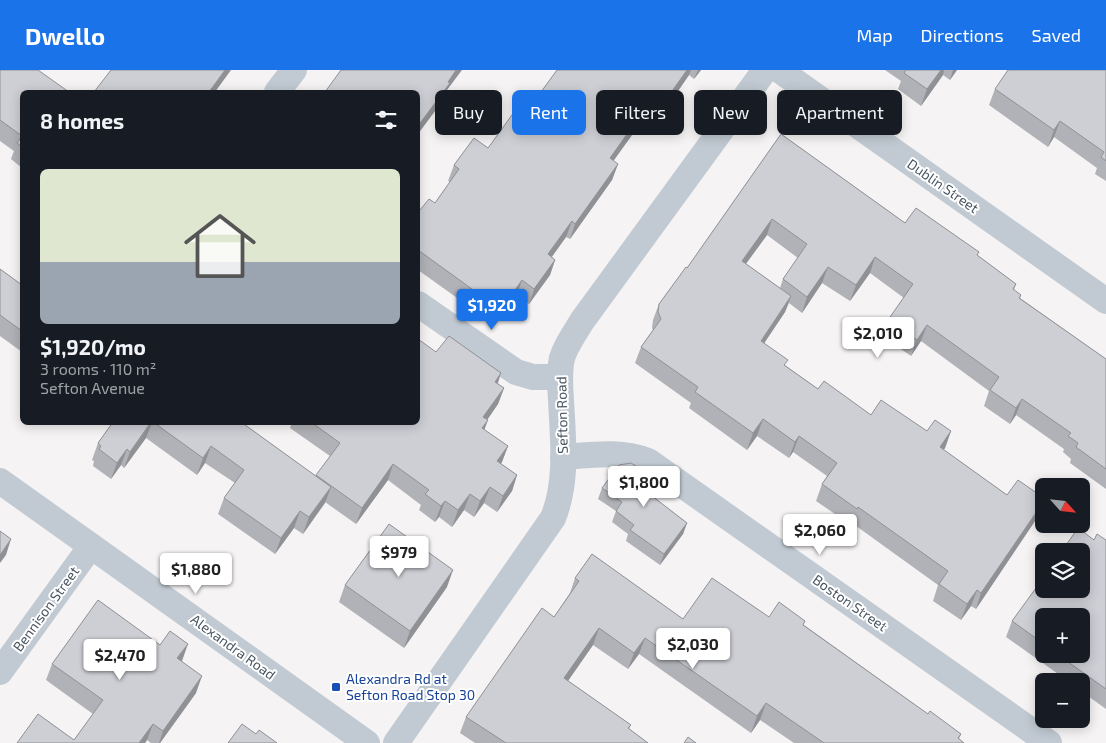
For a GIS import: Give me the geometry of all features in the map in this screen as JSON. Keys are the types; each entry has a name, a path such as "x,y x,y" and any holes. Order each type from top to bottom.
{"street":[{"path":"279,90 294,70"},
{"name":"Sefton Road","path":"396,743 553,518 560,500 563,457 560,377 562,359 567,346 582,320 765,70"},
{"name":"Dublin Street","path":"780,70 1106,301"},
{"path":"420,305 516,372 533,377 560,377"},
{"name":"Boston Street","path":"563,457 607,454 637,457 648,461 1049,743"},
{"name":"Alexandra Road","path":"0,481 367,743"},
{"name":"Bennison Street","path":"0,672 91,546"}],"building":[{"path":"0,70 38,70 66,90 20,90 20,135 0,120"},
{"path":"111,70 225,70 210,90 96,90"},
{"path":"341,70 456,70 445,90 435,90 435,103 420,123 420,90 326,90"},
{"path":"557,70 687,70 673,90 596,90 596,135 626,135 610,158 618,164 575,224 572,221 548,254 555,260 534,289 522,280 501,310 420,251 420,210 429,199 435,203 459,169 454,165 474,138 488,148 497,135 502,135 502,129 512,115 512,135 586,135 586,90 542,90"},
{"path":"906,70 941,70 927,89 904,73"},
{"path":"1008,70 1106,70 1106,161 1101,157 1104,152 1060,121 1054,130 995,89"},
{"path":"780,135 782,135 905,223 916,208 979,252 977,255 1016,284 1013,289 1021,295 1019,298 1106,359 1106,469 1076,447 1078,443 1068,436 1071,433 1022,399 1016,408 990,390 999,377 927,325 917,340 888,320 913,284 875,257 856,285 828,267 807,297 783,279 807,244 772,219 742,261 791,296 761,341 788,360 784,365 818,389 824,381 871,415 881,400 927,431 935,420 951,431 940,447 1007,495 1018,480 1035,492 1035,514 981,593 977,590 967,604 939,584 948,571 858,507 857,509 822,484 837,463 799,436 795,442 763,419 753,433 695,392 698,387 641,347 661,319 658,312 659,304 687,268"},
{"path":"0,269 20,284 20,330 0,315"},
{"path":"449,336 501,373 495,382 504,388 483,417 488,420 482,428 508,446 497,461 517,475 503,496 490,487 480,501 470,494 458,510 445,501 441,506 425,494 429,490 393,464 362,508 316,475 340,443 315,425 420,425 420,340 436,352"},
{"path":"111,425 149,425 130,452 127,449 117,463 99,449 101,446 98,443"},
{"path":"157,425 245,425 331,487 309,517 300,511 281,538 224,498 244,470 211,446 203,458"},
{"path":"631,463 648,474 639,486 687,523 664,554 630,530 634,525 616,511 622,502 602,488 619,465"},
{"path":"389,524 453,570 410,631 345,585"},
{"path":"0,531 11,539 0,555"},
{"path":"1075,533 1085,533 1094,540 1097,534 1106,540 1106,689 1090,678 1090,673 1084,673 1070,663 1090,663 1090,608 1035,608 1035,638 1012,621 1035,589 1035,598 1090,598 1090,543 1068,543"},
{"path":"592,554 683,619 712,578 769,617 779,602 805,621 803,625 928,714 930,711 961,734 958,738 964,743 824,743 766,703 757,716 645,638 634,653 599,628 564,678 631,725 628,728 648,743 506,743 466,717 542,608 554,617 579,581 575,578"},
{"path":"98,600 160,645 170,631 188,644 177,658 202,676 163,731 153,724 139,743 17,743 38,714 74,740 103,700 52,664"},
{"path":"242,724 256,734 259,730 277,743 228,743"},
{"path":"688,737 696,743 684,743"}],"place":[{"name":"Alexandra Rd at Sefton Road Stop 30","path":"336,687"}]}
